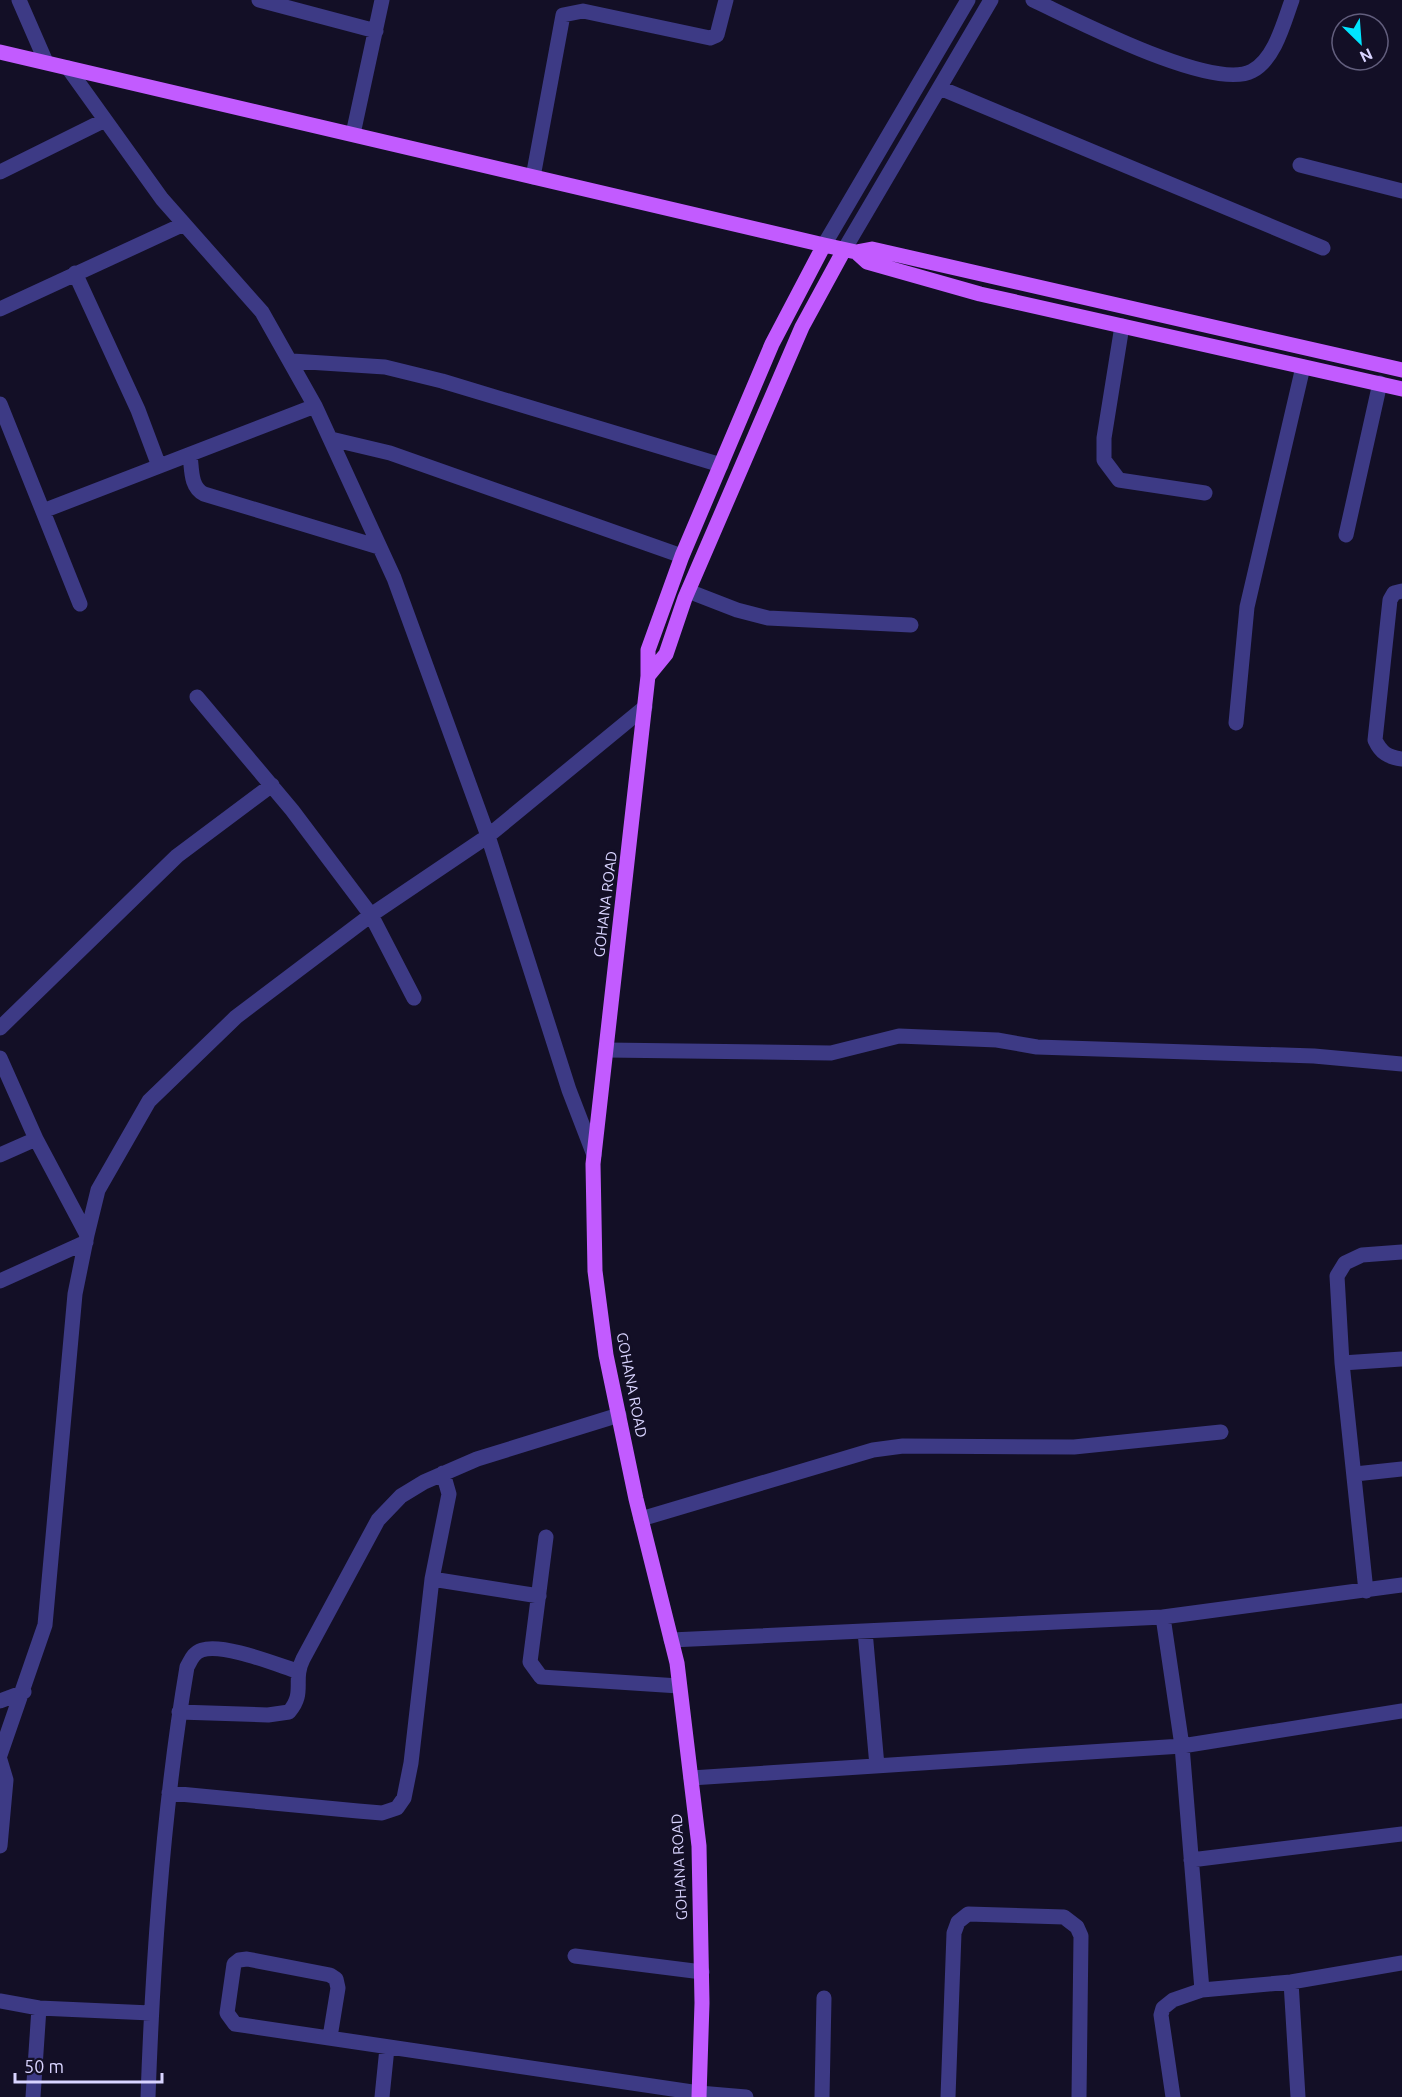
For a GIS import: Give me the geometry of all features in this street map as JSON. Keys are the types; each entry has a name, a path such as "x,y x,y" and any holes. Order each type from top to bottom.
{"main road":[{"path":"0,52 850,251 872,249 1402,370"},
{"name":"GOHANA ROAD","path":"699,2095 702,1972 699,1846 671,1640 641,1519 606,1355 595,1271 594,1155 645,707 648,650 682,556 772,344 824,245"},
{"path":"850,251 867,262 980,294 1402,389"},
{"path":"648,676 666,654 688,591 802,327 850,251"}],"street":[{"path":"19,0 46,63"},
{"path":"259,0 376,31"},
{"path":"353,134 382,0"},
{"path":"533,177 563,15 583,10 710,38 717,35 726,0"},
{"path":"824,245 968,0"},
{"path":"850,251 991,0"},
{"path":"1033,0 1130,45 1200,70 1234,75 1251,72 1264,63 1281,30 1290,0"},
{"path":"68,68 184,225 262,312 292,361 331,439 394,578 488,836 569,1090 594,1155"},
{"path":"940,88 1323,248"},
{"path":"0,172 105,120"},
{"path":"1300,165 1402,191"},
{"path":"0,309 184,225"},
{"path":"75,273 138,410 159,466"},
{"path":"1122,326 1104,438 1104,460 1119,480 1205,493"},
{"path":"292,361 396,369 721,465"},
{"path":"1236,723 1247,607 1304,367"},
{"path":"1346,536 1380,383"},
{"path":"0,404 80,604"},
{"path":"43,512 315,406"},
{"path":"331,439 390,453 682,556"},
{"path":"190,454 194,484 197,490 204,494 379,547"},
{"path":"688,591 737,610 768,618 910,625"},
{"path":"1402,591 1394,593 1390,600 1375,740 1380,750 1389,757 1402,759"},
{"path":"198,697 272,785 371,915 414,998"},
{"path":"0,1755 24,1692 45,1625 75,1294 98,1190 149,1101 236,1017 371,915 488,836 645,707"},
{"path":"0,1028 177,856 272,785"},
{"path":"606,1050 831,1053 899,1036 945,1036 998,1040 1037,1047 1314,1056 1402,1064"},
{"path":"0,1058 36,1138 87,1239"},
{"path":"0,1155 36,1138"},
{"path":"0,1281 87,1239"},
{"path":"1366,1591 1342,1363 1336,1276 1339,1269 1362,1255 1402,1252"},
{"path":"1342,1363 1402,1359"},
{"path":"179,1712 268,1715 289,1712 298,1700 297,1671 378,1520 401,1496 443,1473 477,1459 619,1415"},
{"path":"641,1519 873,1450 903,1446 1074,1447 1221,1432"},
{"path":"1354,1474 1402,1469"},
{"path":"169,1793 358,1812 382,1813 397,1808 404,1798 411,1763 432,1579 449,1494 443,1473"},
{"path":"546,1537 530,1662 541,1677 679,1686"},
{"path":"432,1579 539,1596"},
{"path":"671,1640 1162,1617 1402,1585"},
{"path":"1162,1617 1182,1746 1202,1990"},
{"path":"866,1631 877,1766"},
{"path":"148,2097 151,2013 169,1793 187,1667 194,1654 204,1649 223,1650 297,1671"},
{"path":"0,1701 24,1692"},
{"path":"690,1778 1182,1746 1402,1711"},
{"path":"0,1760 6,1780 0,1846"},
{"path":"1191,1860 1402,1834"},
{"path":"948,2097 954,1934 958,1922 968,1914 1064,1917 1077,1927 1081,1936 1079,2097"},
{"path":"575,1956 702,1972"},
{"path":"330,2037 338,1988 336,1979 330,1975 247,1959 239,1960 234,1964 227,2013 235,2024 699,2095 746,2097"},
{"path":"1173,2097 1161,2015 1164,2008 1173,2000 1202,1990 1291,1982 1402,1963"},
{"path":"1291,1982 1298,2097"},
{"path":"822,2097 824,1998"},
{"path":"0,2001 39,2008 151,2013"},
{"path":"33,2097 39,2008"},
{"path":"382,2097 387,2048"}]}
